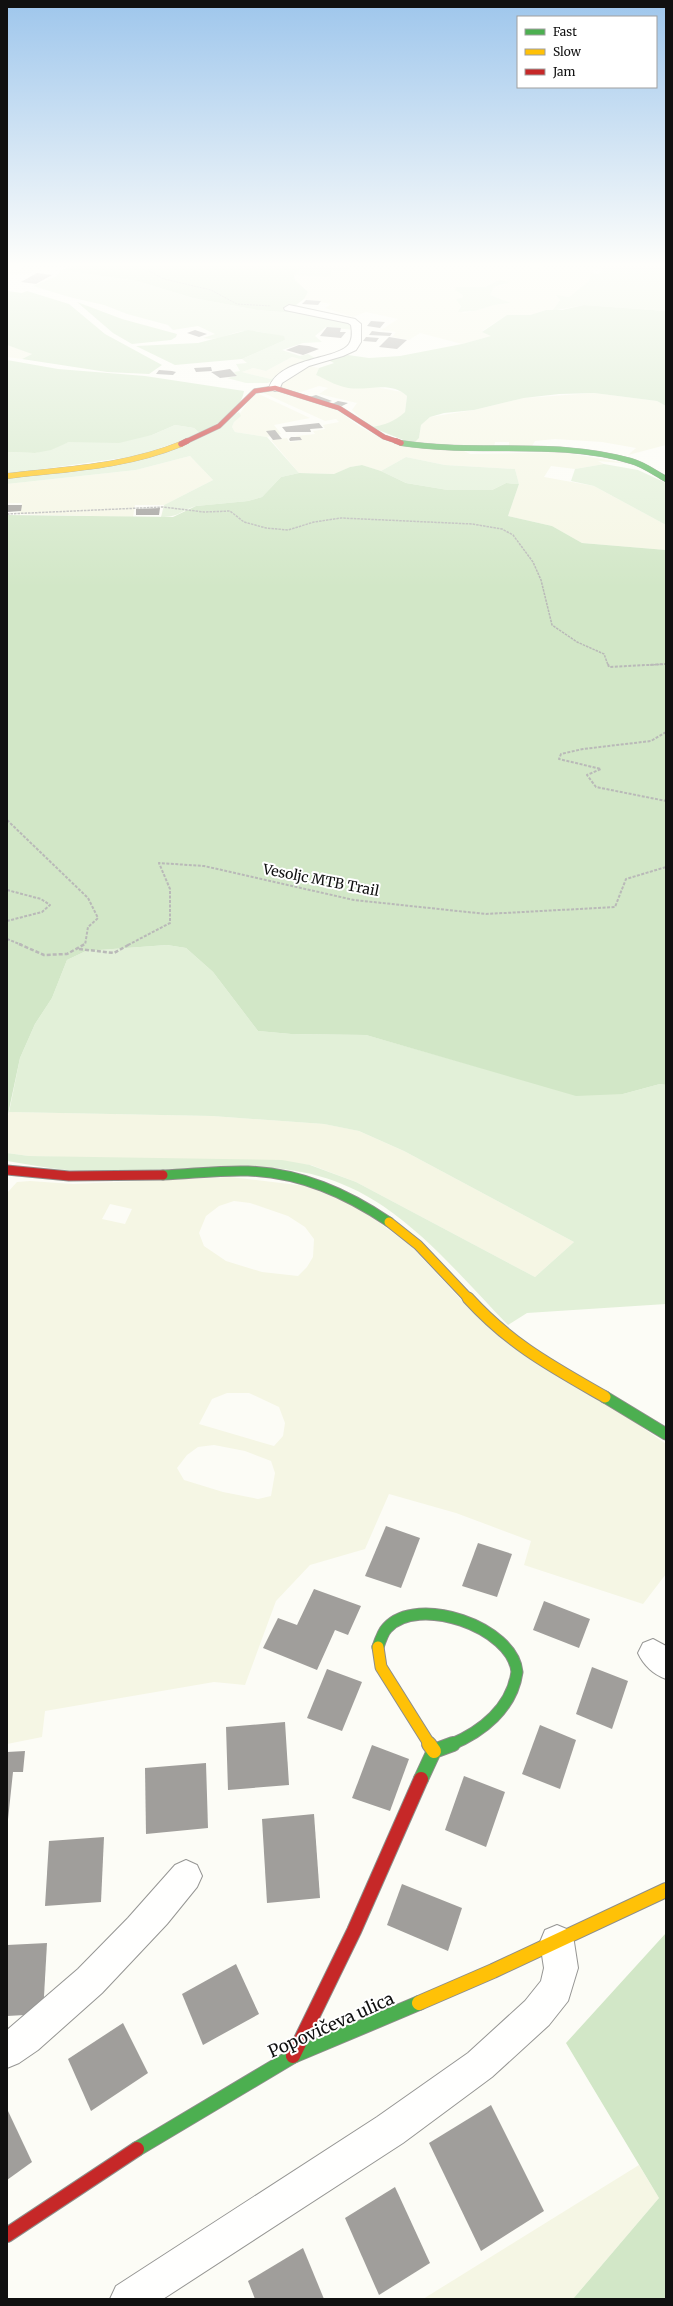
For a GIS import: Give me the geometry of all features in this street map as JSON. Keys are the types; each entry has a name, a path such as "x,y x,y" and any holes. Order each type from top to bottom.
{"street":[{"path":"275,388 277,381 292,373"},
{"path":"7,476 123,462 164,451 195,440 219,426 255,391 275,388 340,408 372,431 393,441 407,445 432,448 532,448 594,454 632,461 666,479"},
{"path":"7,1170 69,1176 114,1177 249,1171 309,1180 361,1202 411,1237 495,1326 516,1344 666,1434"},
{"path":"293,2056 354,1931 434,1751 463,1740 494,1722 509,1699 517,1669 511,1651 490,1632 455,1618 427,1613 397,1616 384,1626 378,1643 379,1661 434,1751"},
{"path":"7,2051 20,2043 73,1998 148,1922 186,1876"},
{"name":"Popovičeva ulica","path":"7,2234 128,2154 293,2056 493,1971 666,1890"},
{"path":"129,2299 390,2130 480,2065 537,2013 556,1989 561,1968 557,1942"}],"path":[{"path":"7,514 163,507 204,512 230,511 244,522 266,528 288,530 314,522 340,518 472,524 502,529 513,535 533,562 541,580 552,626 577,642 604,654 609,667 666,664"},
{"path":"666,732 651,741 583,749 561,754 559,759 601,769 587,775 596,787 666,801"},
{"path":"7,820 88,898 98,918 88,927 85,946 67,954 44,955 7,940"},
{"name":"Vesoljc MTB Trail","path":"79,949 114,954 170,923 170,889 160,863 204,866 354,900 486,914 615,907 626,879 666,867"},
{"path":"7,890 41,899 50,905 42,912 7,921"}],"green space":[{"path":"7,373 103,373 145,376 244,391 238,405 227,416 201,434 194,428 175,425 152,435 119,443 69,442 51,450 35,453 7,452"},
{"path":"120,373 151,373 149,374"},
{"path":"234,373 245,373 271,379 282,373 288,373 268,383 246,383 227,378 237,376"},
{"path":"245,373 282,373 271,379"},
{"path":"298,373 317,373 316,375 354,388 375,387 402,392 407,396 405,412 396,421 385,425 371,427 352,410 357,403 319,394 328,388 319,386 298,393 274,386"},
{"path":"317,373 666,373 666,406 657,401 594,393 559,394 524,398 474,410 444,413 430,417 421,425 419,438 413,444 371,427 389,422 405,412 407,396 400,391 385,387 360,389 344,387 316,375"},
{"path":"269,389 336,409 359,426 386,441 462,450 470,454 562,452 631,464 598,461 604,464 575,469 551,466 544,477 594,486 666,525 666,550 582,543 552,526 508,516 519,484 515,469 445,465 406,457 381,471 362,465 350,467 335,474 299,473 271,440 287,438 289,442 300,441 296,436 315,434 313,431 325,429 323,425 339,422 336,419 325,421 259,391"},
{"path":"254,393 310,418 274,425 281,434 267,437 235,432 232,427 234,422"},
{"path":"594,393 657,401 666,406 666,445 628,455 636,448 602,442 555,439 535,441 532,446 509,446 509,442 495,442 494,447 413,444 419,438 421,425 430,417 474,410 524,398"},
{"path":"239,412 241,416 234,422 232,427 235,432 267,437 299,473 281,477 262,497 248,501 196,506 176,515 161,517 164,505 213,480 190,456 136,470 7,484 7,477 149,458"},
{"path":"175,425 194,428 201,434 137,456 7,474 7,452 35,453 69,442 152,435"},
{"path":"190,456 213,480 164,505 135,505 133,517 19,514 22,503 7,503 7,484 136,470"},
{"path":"406,457 445,465 515,469 519,484 506,483 492,490 448,490 406,483 381,471"},
{"path":"604,464 638,470 666,483 666,525 594,486 571,481 575,469"},
{"path":"362,465 381,471 406,483 448,490 492,490 506,483 519,484 508,516 552,526 582,543 666,550 666,1085 660,1084 623,1094 576,1096 366,1035 291,1034 258,1031 213,972 186,948 167,945 86,951 67,960 52,998 35,1024 20,1058 7,1119 7,515 173,517 196,506 248,501 262,497 281,477 299,473 334,474 350,467"},
{"path":"167,945 186,948 213,972 258,1031 291,1034 366,1035 489,1070 623,1094 660,1084 666,1085 666,1304 527,1313 508,1325 417,1232 383,1206 354,1189 326,1178 298,1171 269,1168 211,1167 129,1171 87,1171 67,1170 7,1161 7,1153 29,1156 282,1160 310,1165 356,1182 535,1277 574,1242 404,1151 359,1131 324,1124 212,1116 9,1112 20,1058 35,1024 52,998 67,960 86,951"},
{"path":"9,1112 212,1116 324,1124 359,1131 404,1151 574,1242 535,1277 356,1182 311,1165 29,1156 7,1153 7,1119"},
{"path":"230,1177 306,1186 358,1207 412,1247 464,1303 666,1444 666,1574 643,1604 524,1565 531,1541 456,1513 389,1494 365,1549 310,1565 276,1601 245,1685 214,1682 45,1711 42,1737 7,1744 7,1193 17,1182 30,1181 73,1184","holes":["234,1201 250,1203 288,1216 305,1227 314,1239 313,1257 307,1267 298,1276 262,1272 226,1261 204,1246 199,1233 206,1216 219,1206","110,1204 132,1209 125,1224 102,1219","227,1393 249,1393 279,1407 285,1423 283,1436 274,1446 199,1424 212,1399","214,1445 245,1451 271,1461 275,1473 271,1496 258,1499 223,1492 184,1480 177,1468 187,1455 198,1447"]},
{"path":"666,1933 666,2299 573,2299 659,2198 566,2043"},
{"path":"639,2165 659,2198 573,2299 423,2299"}],"building":[{"path":"157,373 175,373 173,375 156,374"},
{"path":"212,373 234,373 237,376 220,378"},
{"path":"316,395 332,401 325,403 309,397"},
{"path":"338,401 348,403 342,406 332,404"},
{"path":"319,423 323,428 310,429 311,432 286,432 282,427"},
{"path":"275,430 282,439 273,440 266,431"},
{"path":"291,437 300,437 302,440 290,441 289,439"},
{"path":"7,505 22,505 21,511 7,512"},
{"path":"160,508 159,515 136,515 136,509"},
{"path":"386,1526 420,1538 401,1588 365,1576"},
{"path":"478,1543 512,1554 497,1597 462,1586"},
{"path":"314,1589 361,1606 348,1635 335,1630 317,1670 263,1648 278,1618 297,1625"},
{"path":"544,1601 590,1619 579,1648 533,1630"},
{"path":"592,1667 628,1681 612,1729 576,1714"},
{"path":"327,1669 362,1682 342,1731 307,1718"},
{"path":"285,1722 289,1785 228,1790 226,1727"},
{"path":"540,1725 576,1740 560,1789 522,1774"},
{"path":"372,1745 409,1759 390,1811 352,1798"},
{"path":"25,1751 23,1772 13,1772 7,1829 7,1752"},
{"path":"206,1763 208,1828 146,1834 145,1768"},
{"path":"464,1776 505,1792 486,1847 445,1830"},
{"path":"314,1814 320,1898 267,1903 262,1819"},
{"path":"104,1837 101,1902 45,1906 49,1841"},
{"path":"402,1884 462,1908 448,1951 387,1925"},
{"path":"47,1943 43,2014 7,2016 7,1945"},
{"path":"236,1964 259,2014 203,2045 182,1994"},
{"path":"123,2023 148,2073 91,2111 68,2059"},
{"path":"491,2105 544,2211 481,2251 429,2143"},
{"path":"8,2111 32,2162 7,2180 7,2112"},
{"path":"395,2187 430,2263 379,2295 345,2218"},
{"path":"303,2248 324,2299 255,2299 248,2281"}],"traffic: fast":[{"path":"401,443 432,448 532,448 594,454 632,461 666,479"},
{"path":"163,1175 237,1171 267,1172 286,1175 340,1193 373,1211 389,1222"},
{"path":"605,1397 666,1434"},
{"path":"378,1647 386,1628 402,1617 424,1613 448,1616 471,1624 493,1636 509,1651 517,1669 517,1675 514,1683 504,1704 497,1714 489,1723 469,1736 434,1751 421,1779"},
{"path":"137,2149 293,2056 419,2003"}],"traffic: slow":[{"path":"7,476 119,463 161,452 181,444"},
{"path":"389,1222 418,1245 482,1313 507,1337 534,1356 605,1397"},
{"path":"378,1647 381,1667 434,1751"},
{"path":"419,2003 493,1971 666,1890"}],"traffic: jam":[{"path":"181,444 219,426 255,391 275,388 339,408 384,437 401,443"},
{"path":"7,1170 69,1176 163,1175"},
{"path":"293,2056 354,1931 421,1779"},
{"path":"7,2235 137,2149"}]}
